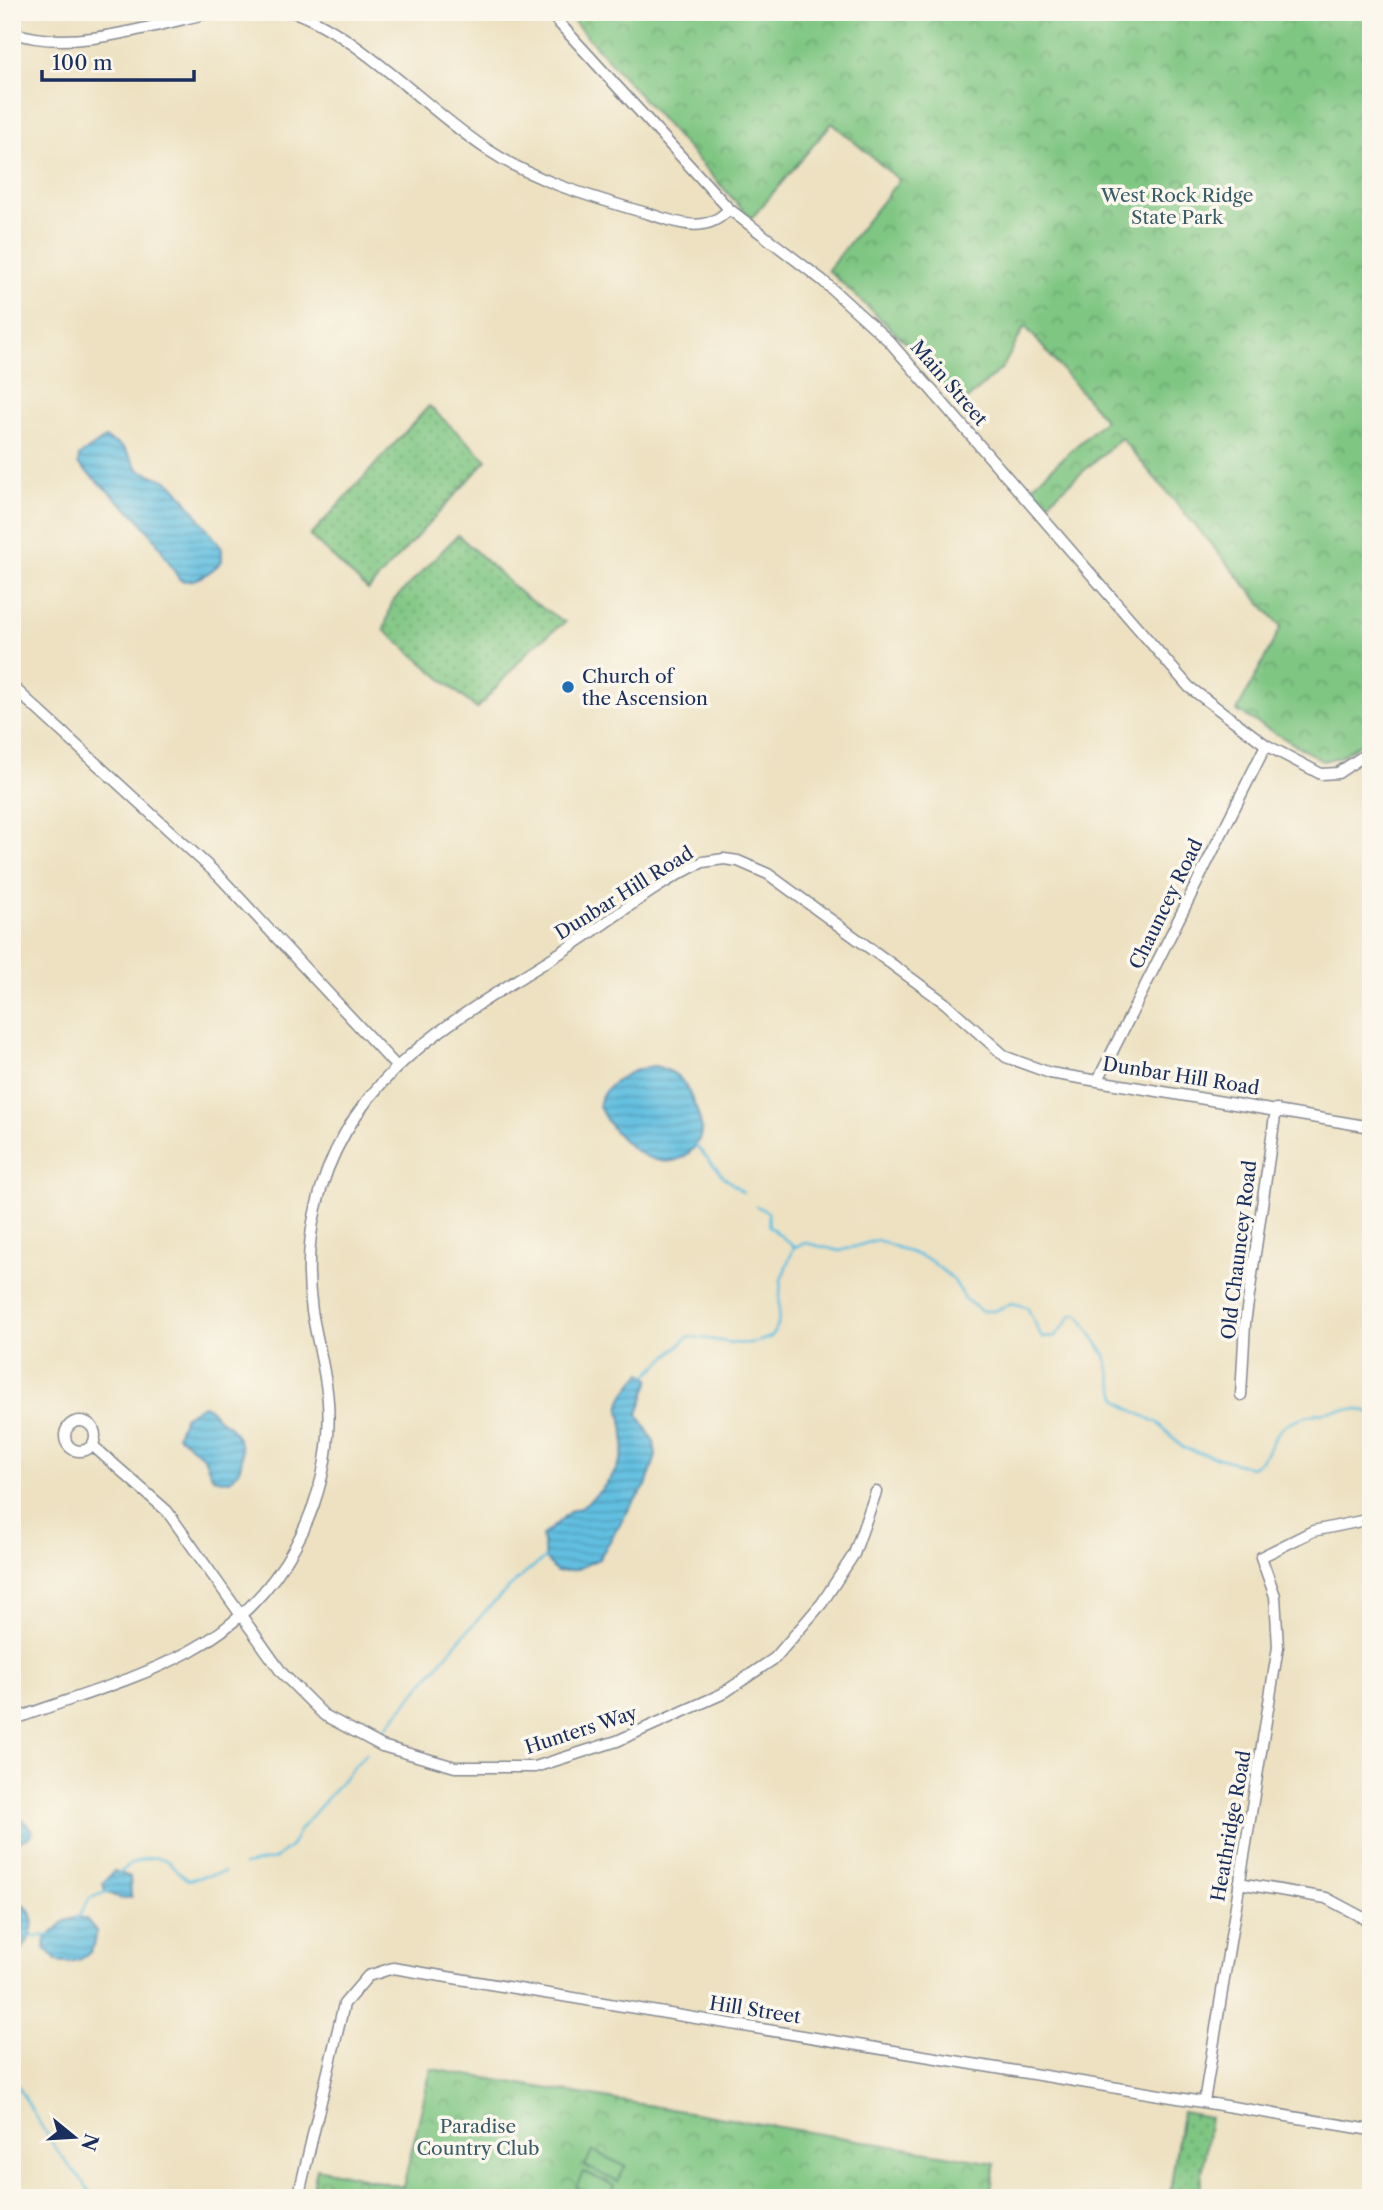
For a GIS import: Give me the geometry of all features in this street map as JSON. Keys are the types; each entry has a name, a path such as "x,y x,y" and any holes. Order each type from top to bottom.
{"street":[{"path":"12,32 56,39 99,36 213,12"},
{"path":"294,12 343,38 477,142 529,173 615,204 698,226 715,222 729,209"},
{"name":"Main Street","path":"549,12 729,209 822,280 889,341 1176,674 1209,704 1266,744 1321,774 1338,773 1371,751"},
{"path":"12,686 220,877 396,1066"},
{"name":"Chauncey Road","path":"1098,1080 1266,744"},
{"name":"Dunbar Hill Road","path":"12,1720 170,1660 210,1639 240,1615 291,1555 320,1485 326,1457 328,1407 309,1288 312,1227 324,1179 341,1139 369,1096 396,1066 465,1014 690,868 724,859 754,867 787,886 945,1003 1006,1058 1042,1071 1371,1127"},
{"name":"Old Chauncey Road","path":"1241,1395 1245,1323 1276,1109"},
{"name":"Hunters Way","path":"92,1445 167,1511 282,1674 324,1716 370,1740 456,1767 535,1767 617,1741 722,1694 775,1658 822,1603 854,1554 876,1492"},
{"name":"Heathridge Road","path":"1204,2102 1278,1647 1275,1596 1261,1557 1313,1531 1371,1519"},
{"path":"1239,1884 1326,1898 1371,1922"},
{"name":"Hill Street","path":"298,2198 344,2004 368,1976 393,1968 1371,2130"}],"green space":[{"name":"West Rock Ridge State Park","path":"565,12 1371,12 1371,737 1339,757 1323,761 1237,711 1281,627 1121,438 1046,504 1031,487 1105,420 1025,326 1003,367 961,405 907,344 828,270 899,180 832,123 751,219"},
{"path":"429,406 487,460 368,590 310,536"},
{"path":"458,535 525,597 565,622 531,648 477,709 384,630 392,602"},
{"name":"Paradise Country Club","path":"431,2069 995,2163 990,2198 311,2198 317,2168 403,2187"},
{"path":"1182,2112 1210,2117 1199,2198 1169,2198"},
{"path":"592,2151 625,2166 618,2182 585,2166"},
{"path":"583,2172 615,2186 610,2198 599,2198 576,2187"}],"water":[{"path":"105,438 124,448 139,470 168,481 178,490 222,548 222,561 218,565 196,579 179,579 155,539 138,518 78,464 79,456"},
{"path":"654,1066 674,1073 682,1081 700,1120 701,1133 696,1146 677,1160 664,1161 637,1152 614,1130 599,1106 606,1091 620,1078"},
{"path":"642,1373 650,1379 638,1414 654,1442 656,1456 646,1486 599,1559 575,1570 556,1572 545,1558 542,1535 569,1513 588,1502 615,1472 624,1446 620,1403"},
{"path":"203,1405 232,1428 240,1443 241,1465 234,1477 228,1481 213,1478 204,1457 177,1435 184,1417"},
{"path":"12,1816 23,1819 33,1832 30,1837 12,1844"},
{"path":"114,1871 130,1877 131,1897 121,1899 105,1891 103,1883"},
{"path":"12,1897 23,1903 29,1911 32,1927 25,1945 12,1963"},
{"path":"78,1917 86,1919 96,1931 93,1946 90,1952 79,1960 57,1961 45,1948 46,1939 65,1921"}],"waterway":[{"path":"696,1146 725,1178 743,1192"},
{"path":"756,1206 768,1212 769,1226 793,1246"},
{"path":"646,1376 688,1337 730,1343 749,1343 771,1337 778,1325 781,1280 794,1247 806,1243 840,1251 877,1240 928,1259 953,1279 966,1300 981,1311 994,1311 1012,1303 1027,1307 1042,1338 1055,1337 1073,1314 1079,1315 1105,1355 1118,1400 1158,1423 1183,1448 1251,1467 1265,1455 1281,1429 1298,1419 1338,1410 1363,1410 1371,1413"},
{"path":"380,1734 480,1617 501,1595 548,1556"},
{"path":"244,1865 275,1859 291,1846 299,1831 366,1753"},
{"path":"120,1873 138,1861 152,1858 165,1860 188,1880 224,1872"},
{"path":"77,1919 90,1898 109,1891"},
{"path":"30,1936 51,1936"},
{"path":"12,2076 49,2138 83,2181 92,2198"}],"place":[{"name":"Church of the Ascension","path":"568,687"}]}
